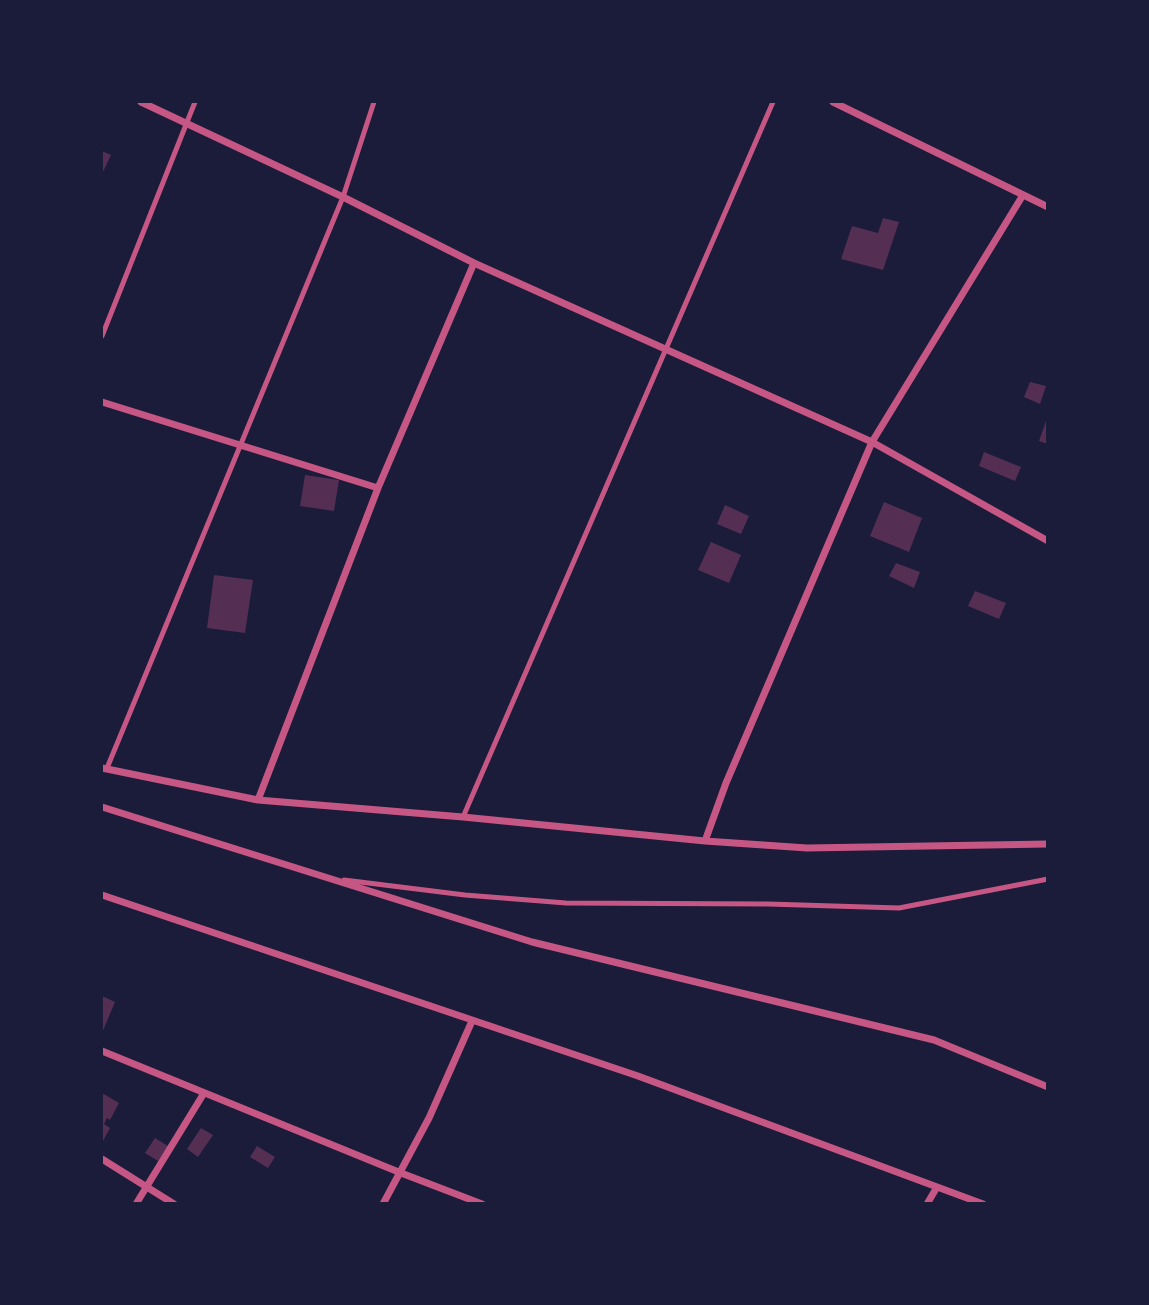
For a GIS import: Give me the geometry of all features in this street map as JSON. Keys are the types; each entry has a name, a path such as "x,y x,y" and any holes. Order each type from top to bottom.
{"street":[{"path":"141,102 343,197 474,263 872,442 1048,541"},
{"path":"833,102 1048,206"},
{"path":"705,841 726,783 872,442 1023,195"},
{"path":"258,800 378,488 474,263"},
{"path":"102,402 378,488"},
{"path":"104,768 258,800 705,841 807,848 1048,844"},
{"path":"102,807 532,942 934,1040 1048,1087"},
{"path":"102,895 638,1076 983,1203"},
{"path":"383,1203 429,1118 472,1021"},
{"path":"102,1051 401,1173 482,1203"},
{"path":"135,1203 204,1093"},
{"path":"102,1159 174,1203"},
{"path":"927,1203 937,1187"}],"lane":[{"path":"102,336 195,102"},
{"path":"104,768 343,197 374,102"},
{"path":"463,817 773,102"},
{"path":"330,878 465,895 566,903 900,908 1048,879"}],"building":[{"path":"102,151 111,155 102,174"},
{"path":"883,218 899,222 883,270 841,259 852,226 878,233"},
{"path":"1030,382 1046,386 1040,404 1024,397"},
{"path":"1048,418 1048,444 1039,441"},
{"path":"984,452 1021,467 1015,481 979,466"},
{"path":"305,475 339,480 334,511 300,506"},
{"path":"884,502 922,518 909,552 870,536"},
{"path":"725,505 749,516 741,534 717,524"},
{"path":"711,542 741,555 729,583 698,570"},
{"path":"896,563 920,572 914,588 889,576"},
{"path":"214,575 253,580 245,633 207,628"},
{"path":"975,591 1006,603 999,619 968,606"},
{"path":"102,996 115,1002 102,1033"},
{"path":"102,1093 119,1103 110,1120 107,1118 104,1124 110,1128 102,1143"},
{"path":"201,1128 213,1135 198,1157 187,1149"},
{"path":"155,1138 168,1146 158,1161 145,1153"},
{"path":"257,1146 275,1157 268,1168 250,1157"}]}
